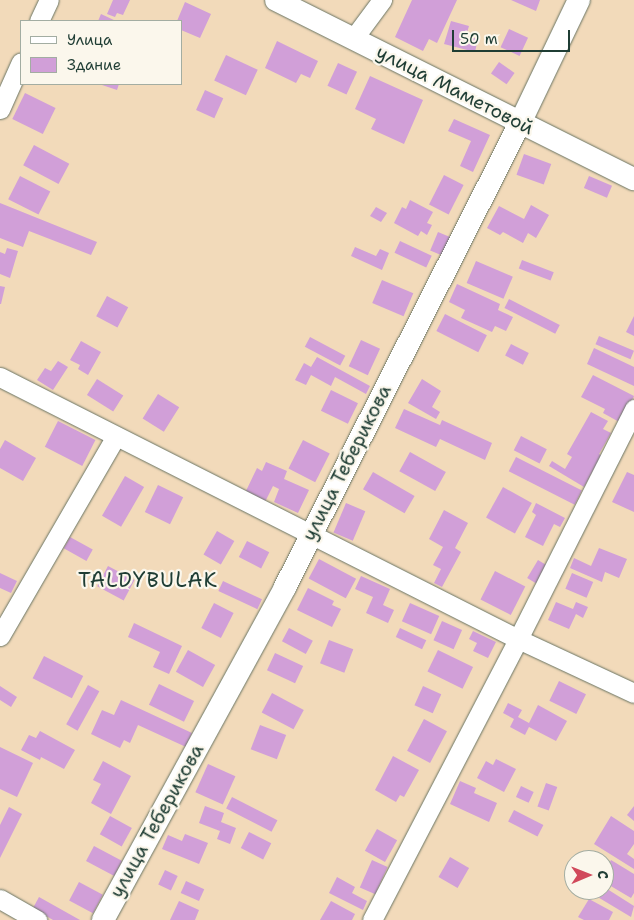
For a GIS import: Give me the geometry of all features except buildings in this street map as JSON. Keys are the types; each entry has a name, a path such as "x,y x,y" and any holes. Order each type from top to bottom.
{"street":[{"path":"39,20 49,0"},
{"name":"улица Маметовой","path":"276,0 634,179"},
{"path":"353,39 382,0"},
{"name":"улица Теберикова","path":"103,920 311,535 520,122 579,0"},
{"path":"0,109 20,64"},
{"path":"0,377 518,639 634,693"},
{"path":"372,920 518,639 634,409"},
{"path":"0,636 116,436"},
{"path":"0,899 37,920"}],"district":[{"name":"TALDYBULAK","path":"148,580"}]}
